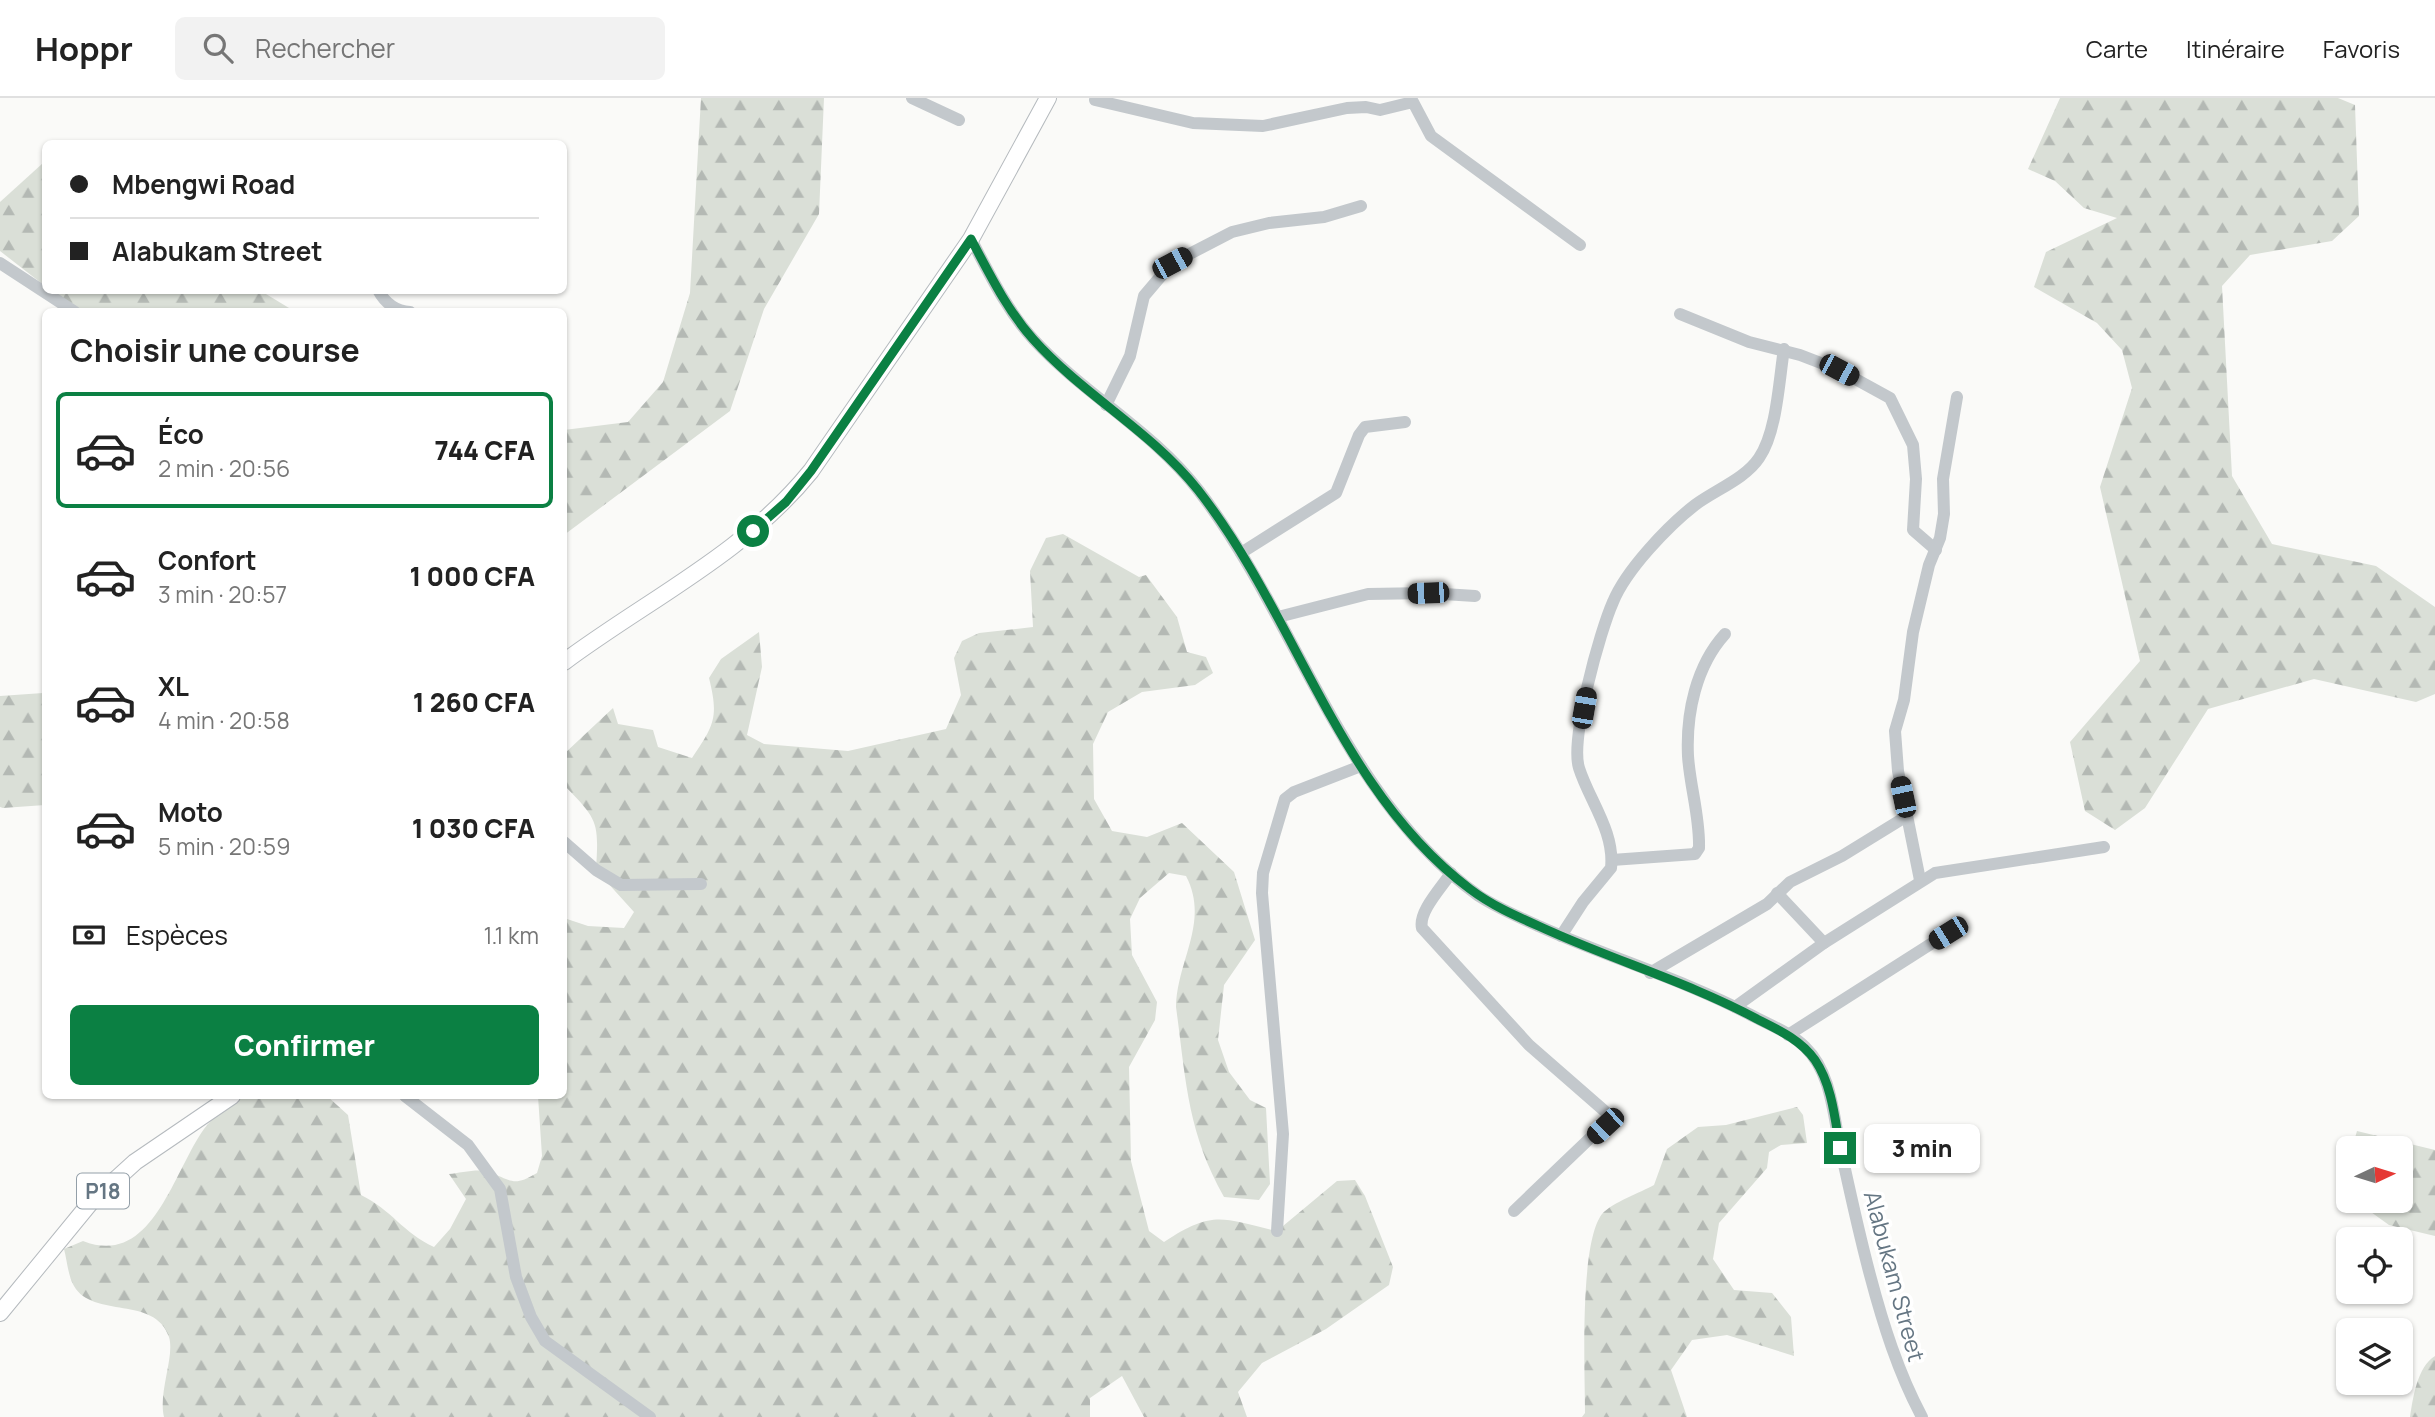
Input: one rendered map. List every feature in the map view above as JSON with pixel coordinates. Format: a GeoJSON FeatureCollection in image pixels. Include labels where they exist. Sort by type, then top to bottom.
{"type":"FeatureCollection","features":[{"type":"Feature","properties":{"kind":"main road"},"geometry":{"type":"LineString","coordinates":[[567,660],[677,587],[786,502],[811,471],[971,239],[1048,98]]}},
{"type":"Feature","properties":{"kind":"main road","name":"P18"},"geometry":{"type":"LineString","coordinates":[[0,1313],[91,1202],[135,1162],[228,1099]]}},
{"type":"Feature","properties":{"kind":"street"},"geometry":{"type":"LineString","coordinates":[[912,98],[959,120]]}},
{"type":"Feature","properties":{"kind":"street"},"geometry":{"type":"LineString","coordinates":[[1094,99],[1192,123],[1263,126],[1294,121],[1347,103],[1380,110],[1413,102],[1431,136],[1440,144],[1580,246]]}},
{"type":"Feature","properties":{"kind":"street"},"geometry":{"type":"LineString","coordinates":[[1106,405],[1130,356],[1144,296],[1172,263],[1232,232],[1276,221],[1311,220],[1361,206]]}},
{"type":"Feature","properties":{"kind":"street","name":"Alabukam Street"},"geometry":{"type":"LineString","coordinates":[[971,239],[998,290],[1033,339],[1106,405],[1139,429],[1199,491],[1241,553],[1361,766],[1394,813],[1451,873],[1500,909],[1735,1007],[1788,1035],[1804,1046],[1818,1063],[1830,1093],[1870,1275],[1901,1375],[1922,1417]]}},
{"type":"Feature","properties":{"kind":"street"},"geometry":{"type":"LineString","coordinates":[[0,263],[42,290]]}},
{"type":"Feature","properties":{"kind":"street"},"geometry":{"type":"LineString","coordinates":[[47,294],[69,308]]}},
{"type":"Feature","properties":{"kind":"street"},"geometry":{"type":"LineString","coordinates":[[380,294],[384,302],[395,308]]}},
{"type":"Feature","properties":{"kind":"street"},"geometry":{"type":"LineString","coordinates":[[1680,314],[1749,342],[1784,349],[1839,370],[1890,398],[1913,445],[1916,479],[1913,530],[1936,550]]}},
{"type":"Feature","properties":{"kind":"street"},"geometry":{"type":"LineString","coordinates":[[1560,936],[1611,868],[1612,860],[1604,827],[1577,757],[1587,689],[1613,600],[1657,539],[1695,505],[1741,475],[1759,458],[1770,432],[1784,349]]}},
{"type":"Feature","properties":{"kind":"street"},"geometry":{"type":"LineString","coordinates":[[1920,880],[1898,771],[1895,731],[1904,701],[1913,632],[1944,514],[1943,479],[1957,397]]}},
{"type":"Feature","properties":{"kind":"street"},"geometry":{"type":"LineString","coordinates":[[1241,553],[1336,493],[1359,435],[1366,427],[1405,422]]}},
{"type":"Feature","properties":{"kind":"street"},"geometry":{"type":"LineString","coordinates":[[1278,617],[1368,594],[1428,593],[1475,596]]}},
{"type":"Feature","properties":{"kind":"street"},"geometry":{"type":"LineString","coordinates":[[1612,860],[1695,854],[1699,848],[1688,755],[1691,713],[1708,652],[1725,634]]}},
{"type":"Feature","properties":{"kind":"street"},"geometry":{"type":"LineString","coordinates":[[1277,1231],[1283,1134],[1266,954],[1263,873],[1285,799],[1294,792],[1361,766]]}},
{"type":"Feature","properties":{"kind":"street"},"geometry":{"type":"LineString","coordinates":[[1650,972],[1767,904],[1790,882],[1834,861],[1906,816]]}},
{"type":"Feature","properties":{"kind":"street"},"geometry":{"type":"LineString","coordinates":[[567,845],[596,870],[621,885],[701,884]]}},
{"type":"Feature","properties":{"kind":"street"},"geometry":{"type":"LineString","coordinates":[[1735,1007],[1824,943],[1920,880],[1955,868],[2104,847]]}},
{"type":"Feature","properties":{"kind":"street"},"geometry":{"type":"LineString","coordinates":[[1451,873],[1426,912],[1421,922],[1422,928],[1529,1045],[1608,1114],[1609,1120],[1514,1211]]}},
{"type":"Feature","properties":{"kind":"street"},"geometry":{"type":"LineString","coordinates":[[1777,893],[1824,943]]}},
{"type":"Feature","properties":{"kind":"street"},"geometry":{"type":"LineString","coordinates":[[1788,1035],[1948,933]]}},
{"type":"Feature","properties":{"kind":"street"},"geometry":{"type":"LineString","coordinates":[[409,1099],[468,1145],[500,1189],[516,1278],[531,1317],[545,1341],[650,1417]]}},
{"type":"Feature","properties":{"kind":"green space"},"geometry":{"type":"Polygon","coordinates":[[[701,98],[824,98],[819,214],[764,309],[730,411],[567,533],[567,430],[628,422],[663,382],[690,293],[701,98]]]}},
{"type":"Feature","properties":{"kind":"green space"},"geometry":{"type":"Polygon","coordinates":[[[2060,98],[2338,98],[2355,105],[2359,216],[2332,241],[2250,255],[2222,286],[2232,476],[2272,544],[2376,566],[2435,607],[2435,694],[2416,702],[2314,679],[2208,709],[2145,808],[2115,830],[2085,811],[2070,742],[2140,661],[2100,487],[2132,388],[2122,350],[2097,323],[2034,287],[2046,252],[2117,218],[2084,208],[2055,181],[2028,169],[2060,98]]]}},
{"type":"Feature","properties":{"kind":"green space"},"geometry":{"type":"Polygon","coordinates":[[[42,164],[42,284],[0,251],[0,202],[42,164]]]}},
{"type":"Feature","properties":{"kind":"green space"},"geometry":{"type":"Polygon","coordinates":[[[55,294],[266,294],[289,308],[75,308],[55,294]]]}},
{"type":"Feature","properties":{"kind":"green space"},"geometry":{"type":"Polygon","coordinates":[[[1063,534],[1139,577],[1146,575],[1177,617],[1187,652],[1206,657],[1213,673],[1195,685],[1142,692],[1108,712],[1093,744],[1094,799],[1112,831],[1147,837],[1182,823],[1234,872],[1255,940],[1224,985],[1218,1040],[1229,1072],[1250,1100],[1266,1108],[1270,1184],[1259,1200],[1224,1197],[1202,1150],[1190,1105],[1176,1007],[1181,973],[1194,925],[1193,893],[1186,876],[1169,873],[1140,898],[1130,919],[1132,955],[1157,1002],[1155,1020],[1129,1067],[1131,1161],[1149,1231],[1164,1242],[1195,1225],[1219,1220],[1277,1231],[1337,1181],[1355,1180],[1365,1196],[1393,1267],[1389,1285],[1326,1329],[1262,1363],[1238,1392],[1247,1417],[1144,1417],[1122,1376],[1090,1398],[1090,1417],[164,1417],[163,1397],[170,1345],[162,1324],[138,1311],[109,1306],[83,1296],[72,1282],[64,1249],[83,1241],[107,1246],[127,1241],[143,1229],[170,1191],[204,1129],[236,1099],[330,1099],[348,1115],[361,1195],[434,1247],[450,1229],[466,1199],[449,1174],[485,1171],[518,1181],[537,1173],[542,1156],[538,1099],[567,1099],[567,919],[588,926],[624,928],[634,912],[596,870],[597,841],[594,822],[584,806],[567,788],[567,751],[613,708],[618,724],[653,730],[658,747],[692,758],[710,729],[714,712],[709,678],[721,659],[759,632],[762,667],[747,735],[764,744],[848,751],[946,729],[961,695],[954,658],[962,641],[979,633],[1033,627],[1030,571],[1046,538],[1063,534]]]}},
{"type":"Feature","properties":{"kind":"green space"},"geometry":{"type":"Polygon","coordinates":[[[42,693],[42,805],[0,807],[0,696],[42,693]]]}},
{"type":"Feature","properties":{"kind":"green space"},"geometry":{"type":"Polygon","coordinates":[[[1797,1107],[1803,1115],[1807,1143],[1781,1145],[1769,1152],[1767,1168],[1719,1223],[1713,1259],[1734,1290],[1772,1293],[1791,1317],[1794,1356],[1727,1335],[1692,1340],[1671,1370],[1687,1417],[1582,1417],[1585,1413],[1587,1279],[1595,1229],[1602,1214],[1654,1185],[1667,1149],[1698,1127],[1726,1125],[1797,1107]]]}},
{"type":"Feature","properties":{"kind":"green space"},"geometry":{"type":"Polygon","coordinates":[[[2357,1131],[2378,1136],[2356,1136],[2357,1131]]]}},
{"type":"Feature","properties":{"kind":"green space"},"geometry":{"type":"Polygon","coordinates":[[[2413,1145],[2435,1150],[2435,1236],[2413,1231],[2413,1227],[2389,1225],[2372,1213],[2413,1213],[2413,1145]]]}},
{"type":"Feature","properties":{"kind":"green space"},"geometry":{"type":"Polygon","coordinates":[[[2435,1356],[2435,1417],[2410,1417],[2420,1375],[2435,1356]]]}},
{"type":"Feature","properties":{"kind":"route"},"geometry":{"type":"LineString","coordinates":[[753,531],[786,502],[811,471],[971,239],[998,290],[1033,339],[1106,405],[1139,429],[1199,491],[1255,576],[1361,766],[1394,813],[1442,866],[1500,909],[1578,944],[1735,1007],[1804,1046],[1818,1063],[1830,1093],[1840,1148]]}}]}
